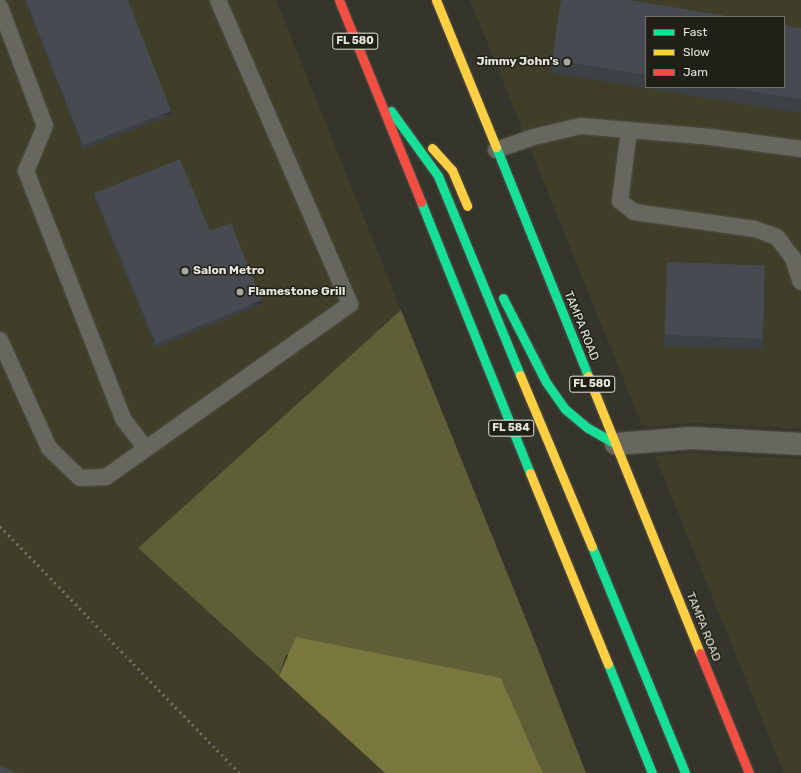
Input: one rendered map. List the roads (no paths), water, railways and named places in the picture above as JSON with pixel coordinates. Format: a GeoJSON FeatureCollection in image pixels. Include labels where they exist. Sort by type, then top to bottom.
{"type":"FeatureCollection","features":[{"type":"Feature","properties":{"kind":"main road","name":"FL 580"},"geometry":{"type":"LineString","coordinates":[[339,0],[371,83],[438,176],[685,773]]}},
{"type":"Feature","properties":{"kind":"main road","name":"TAMPA ROAD"},"geometry":{"type":"LineString","coordinates":[[436,0],[749,771]]}},
{"type":"Feature","properties":{"kind":"main road"},"geometry":{"type":"LineString","coordinates":[[371,83],[452,170],[470,214]]}},
{"type":"Feature","properties":{"kind":"main road","name":"FL 584"},"geometry":{"type":"LineString","coordinates":[[371,83],[652,773]]}},
{"type":"Feature","properties":{"kind":"main road"},"geometry":{"type":"LineString","coordinates":[[499,287],[546,382],[565,409],[588,428],[616,444]]}},
{"type":"Feature","properties":{"kind":"street"},"geometry":{"type":"LineString","coordinates":[[616,444],[692,438],[801,444]]}},
{"type":"Feature","properties":{"kind":"lane"},"geometry":{"type":"LineString","coordinates":[[0,340],[49,448],[80,478],[106,477],[350,304],[218,0]]}},
{"type":"Feature","properties":{"kind":"lane"},"geometry":{"type":"LineString","coordinates":[[0,7],[45,126],[26,172],[123,419],[146,448]]}},
{"type":"Feature","properties":{"kind":"lane"},"geometry":{"type":"LineString","coordinates":[[496,150],[534,137],[581,126],[801,149]]}},
{"type":"Feature","properties":{"kind":"lane"},"geometry":{"type":"LineString","coordinates":[[629,130],[620,201],[634,212],[755,230],[777,237],[793,258],[801,282]]}},
{"type":"Feature","properties":{"kind":"railway"},"geometry":{"type":"LineString","coordinates":[[0,526],[239,773]]}},
{"type":"Feature","properties":{"kind":"place","name":"Jimmy John's"},"geometry":{"type":"Point","coordinates":[567,62]}},
{"type":"Feature","properties":{"kind":"place","name":"Salon Metro"},"geometry":{"type":"Point","coordinates":[185,271]}},
{"type":"Feature","properties":{"kind":"place","name":"Flamestone Grill"},"geometry":{"type":"Point","coordinates":[240,292]}}]}
